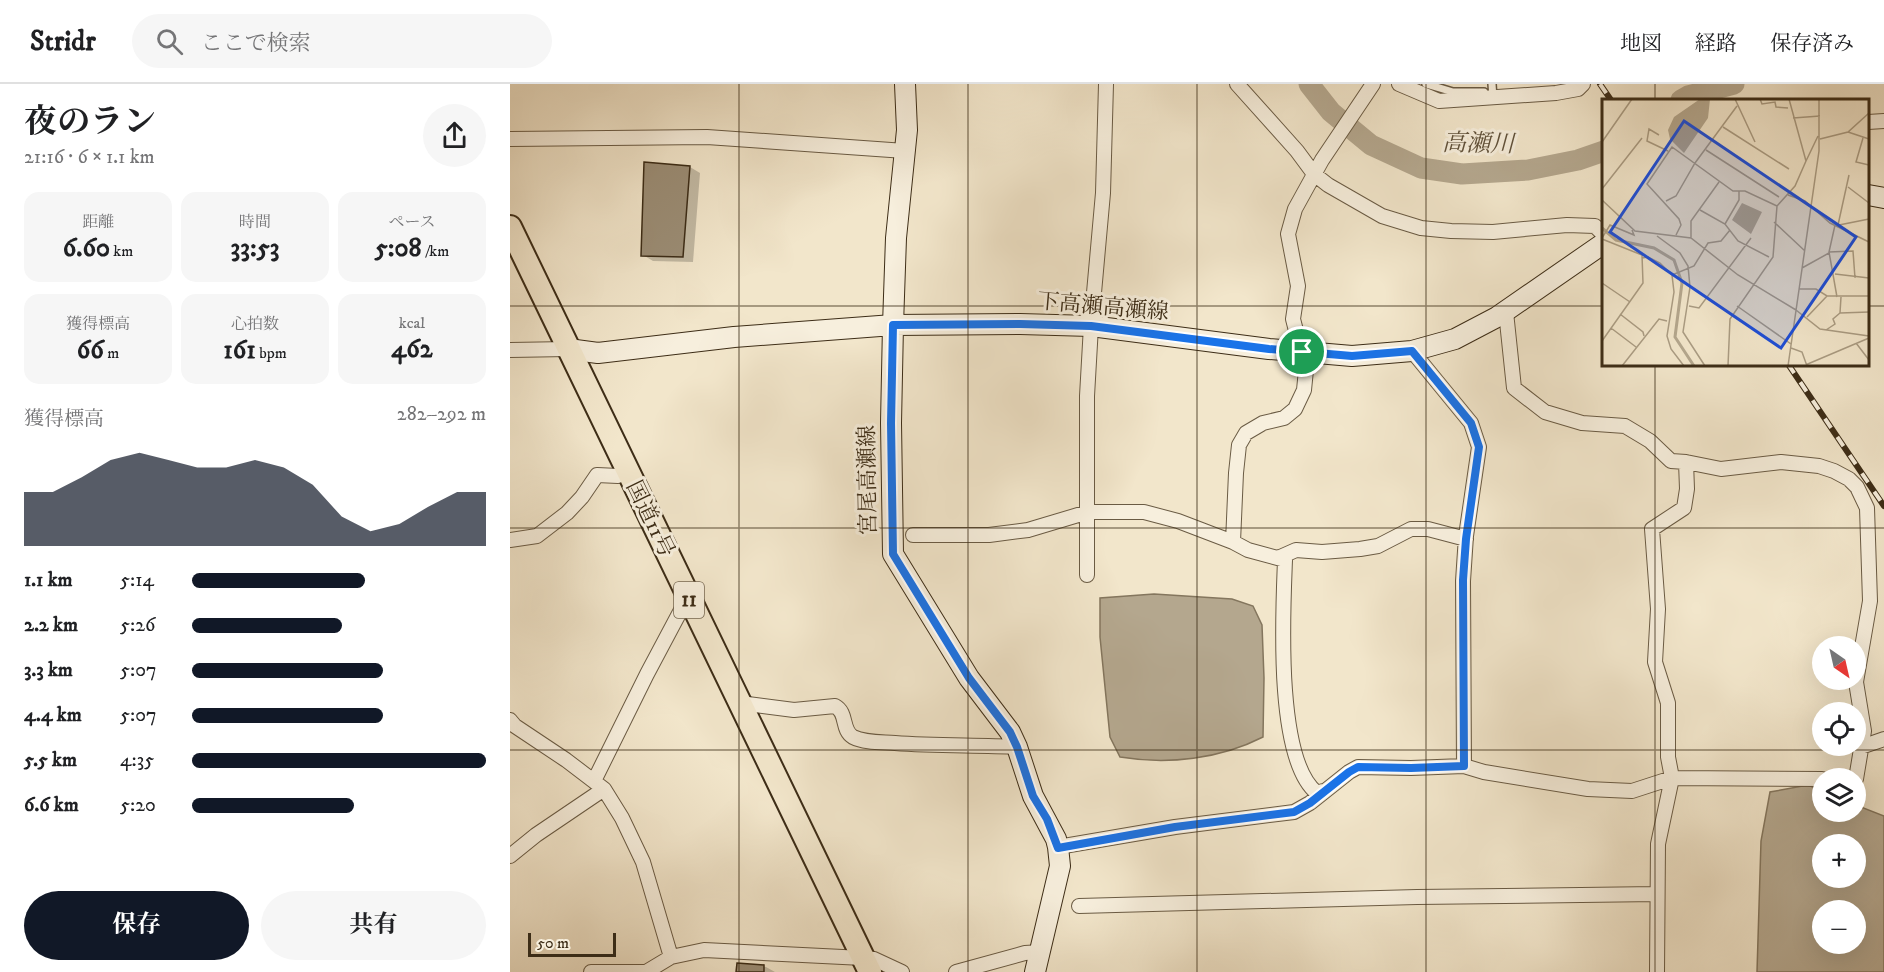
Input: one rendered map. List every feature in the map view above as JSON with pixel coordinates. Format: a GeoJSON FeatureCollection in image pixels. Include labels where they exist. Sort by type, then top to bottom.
{"type":"FeatureCollection","features":[{"type":"Feature","properties":{"kind":"highway","name":"国道11号"},"geometry":{"type":"LineString","coordinates":[[510,227],[866,965]]}},
{"type":"Feature","properties":{"kind":"main road","name":"宮尾高瀬線"},"geometry":{"type":"LineString","coordinates":[[905,84],[907,118],[896,238],[893,325],[891,423],[893,554],[969,678],[1010,732],[1033,796],[1047,819],[1058,848],[1060,866],[1035,972]]}},
{"type":"Feature","properties":{"kind":"main road"},"geometry":{"type":"LineString","coordinates":[[1869,195],[1884,198]]}},
{"type":"Feature","properties":{"kind":"main road","name":"下高瀬高瀬線"},"geometry":{"type":"LineString","coordinates":[[568,349],[598,353],[735,337],[893,325],[1020,324],[1091,326],[1269,349],[1352,356],[1412,351],[1455,339],[1506,312],[1602,244]]}},
{"type":"Feature","properties":{"kind":"street"},"geometry":{"type":"LineString","coordinates":[[1087,575],[1087,396],[1103,193],[1106,84]]}},
{"type":"Feature","properties":{"kind":"street"},"geometry":{"type":"LineString","coordinates":[[1237,84],[1297,151],[1314,174],[1328,185],[1382,216],[1421,228],[1493,232],[1567,225],[1595,226],[1602,233]]}},
{"type":"Feature","properties":{"kind":"street"},"geometry":{"type":"LineString","coordinates":[[1233,542],[1239,445],[1246,433],[1263,423],[1284,418],[1295,409],[1304,390],[1306,369],[1293,319],[1298,286],[1288,234],[1295,208],[1322,160],[1373,84]]}},
{"type":"Feature","properties":{"kind":"street"},"geometry":{"type":"LineString","coordinates":[[1399,84],[1439,101],[1492,91],[1556,93],[1578,89],[1583,84]]}},
{"type":"Feature","properties":{"kind":"street"},"geometry":{"type":"LineString","coordinates":[[1869,122],[1884,121]]}},
{"type":"Feature","properties":{"kind":"street"},"geometry":{"type":"LineString","coordinates":[[510,139],[707,137],[905,151]]}},
{"type":"Feature","properties":{"kind":"street"},"geometry":{"type":"LineString","coordinates":[[1506,312],[1514,388],[1545,411],[1582,423],[1625,426],[1650,441],[1671,461],[1721,469],[1781,462],[1819,466],[1849,479],[1857,487],[1867,508],[1870,601],[1856,682],[1859,702]]}},
{"type":"Feature","properties":{"kind":"street"},"geometry":{"type":"LineString","coordinates":[[510,350],[568,349]]}},
{"type":"Feature","properties":{"kind":"street"},"geometry":{"type":"LineString","coordinates":[[1412,351],[1471,423],[1479,447],[1466,539],[1463,580],[1464,766]]}},
{"type":"Feature","properties":{"kind":"street"},"geometry":{"type":"LineString","coordinates":[[1657,972],[1658,844],[1672,778],[1668,757],[1668,703],[1655,662],[1658,609],[1652,529],[1684,508],[1687,489],[1686,462]]}},
{"type":"Feature","properties":{"kind":"street"},"geometry":{"type":"LineString","coordinates":[[510,540],[537,536],[567,513],[597,475],[618,476],[627,471]]}},
{"type":"Feature","properties":{"kind":"street"},"geometry":{"type":"LineString","coordinates":[[913,536],[989,535],[1028,530],[1088,512],[1144,512],[1178,521],[1248,550],[1285,560],[1282,623],[1287,720],[1291,742],[1302,773],[1310,787],[1317,792],[1323,791]]}},
{"type":"Feature","properties":{"kind":"street"},"geometry":{"type":"LineString","coordinates":[[1278,558],[1296,550],[1322,552],[1378,546],[1411,529],[1428,529],[1466,539]]}},
{"type":"Feature","properties":{"kind":"street"},"geometry":{"type":"LineString","coordinates":[[510,856],[599,785],[647,674],[681,610],[689,600]]}},
{"type":"Feature","properties":{"kind":"street"},"geometry":{"type":"LineString","coordinates":[[740,703],[794,710],[835,706],[843,715],[847,731],[853,737],[868,741],[922,745],[1017,747]]}},
{"type":"Feature","properties":{"kind":"street"},"geometry":{"type":"LineString","coordinates":[[510,720],[515,726],[599,785],[622,818],[643,862],[671,957]]}},
{"type":"Feature","properties":{"kind":"street"},"geometry":{"type":"LineString","coordinates":[[1866,745],[1884,739]]}},
{"type":"Feature","properties":{"kind":"street"},"geometry":{"type":"LineString","coordinates":[[1058,848],[1175,827],[1294,812],[1310,803],[1358,767],[1464,766],[1484,772],[1588,789],[1632,791],[1672,778],[1812,779]]}},
{"type":"Feature","properties":{"kind":"street"},"geometry":{"type":"LineString","coordinates":[[1079,906],[1417,897],[1657,894]]}},
{"type":"Feature","properties":{"kind":"street"},"geometry":{"type":"LineString","coordinates":[[591,972],[650,971],[671,957],[704,950],[866,965],[873,959],[902,972]]}},
{"type":"Feature","properties":{"kind":"street"},"geometry":{"type":"LineString","coordinates":[[956,972],[1025,953],[1041,952]]}},
{"type":"Feature","properties":{"kind":"lane"},"geometry":{"type":"LineString","coordinates":[[1426,84],[1453,92],[1492,91]]}},
{"type":"Feature","properties":{"kind":"shaded area"},"geometry":{"type":"Polygon","coordinates":[[[1154,594],[1232,599],[1253,606],[1262,625],[1263,737],[1229,751],[1193,758],[1157,760],[1120,757],[1110,737],[1100,637],[1100,598],[1154,594]]]}},
{"type":"Feature","properties":{"kind":"shaded area"},"geometry":{"type":"Polygon","coordinates":[[[1808,785],[1812,787],[1812,822],[1866,822],[1866,809],[1884,816],[1884,972],[1757,972],[1761,841],[1770,792],[1808,785]]]}},
{"type":"Feature","properties":{"kind":"building"},"geometry":{"type":"Polygon","coordinates":[[[644,162],[690,166],[683,257],[641,256],[644,162]]]}},
{"type":"Feature","properties":{"kind":"building"},"geometry":{"type":"Polygon","coordinates":[[[737,963],[764,965],[764,972],[736,972],[737,963]]]}},
{"type":"Feature","properties":{"kind":"waterway","name":"高瀬川"},"geometry":{"type":"LineString","coordinates":[[1309,84],[1331,112],[1371,145],[1421,168],[1462,174],[1528,170],[1578,160],[1602,152]]}},
{"type":"Feature","properties":{"kind":"waterway","name":"高瀬川"},"geometry":{"type":"LineString","coordinates":[[1683,99],[1734,84]]}},
{"type":"Feature","properties":{"kind":"railway"},"geometry":{"type":"LineString","coordinates":[[1600,84],[1610,99]]}},
{"type":"Feature","properties":{"kind":"railway"},"geometry":{"type":"LineString","coordinates":[[1789,366],[1884,506]]}},
{"type":"Feature","properties":{"kind":"route"},"geometry":{"type":"LineString","coordinates":[[893,325],[1091,326],[1302,352],[1352,356],[1412,351],[1471,423],[1479,447],[1466,539],[1463,580],[1464,766],[1358,767],[1310,803],[1294,812],[1175,827],[1058,848],[1047,819],[1033,796],[1010,732],[969,678],[893,554],[891,423],[893,325]]}}]}
